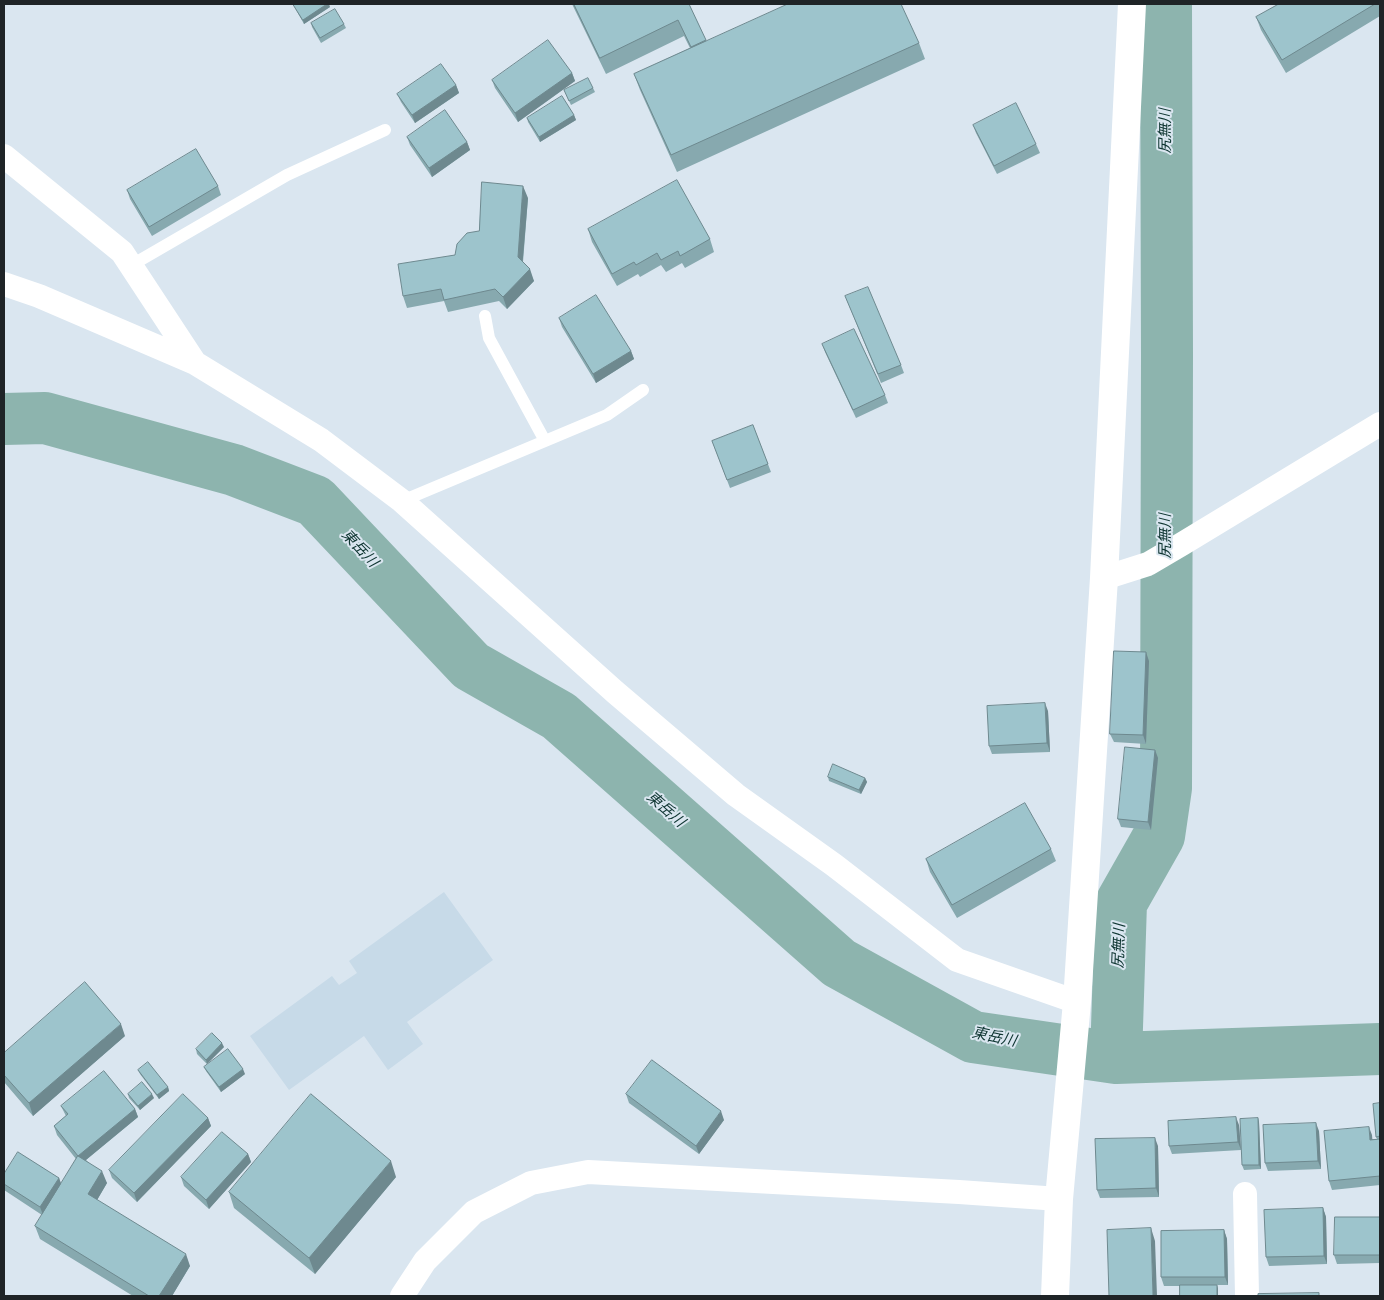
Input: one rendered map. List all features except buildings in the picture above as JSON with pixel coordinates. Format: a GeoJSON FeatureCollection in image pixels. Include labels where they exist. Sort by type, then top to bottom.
{"type":"FeatureCollection","features":[{"type":"Feature","properties":{"kind":"street"},"geometry":{"type":"LineString","coordinates":[[1055,1296],[1059,1199],[1076,1011],[1104,578],[1132,4]]}},
{"type":"Feature","properties":{"kind":"street"},"geometry":{"type":"LineString","coordinates":[[4,156],[122,252],[195,364]]}},
{"type":"Feature","properties":{"kind":"street"},"geometry":{"type":"LineString","coordinates":[[4,284],[39,296],[195,364],[321,440],[402,501],[608,686],[736,796],[834,865],[957,960],[1076,1011]]}},
{"type":"Feature","properties":{"kind":"street"},"geometry":{"type":"LineString","coordinates":[[1104,578],[1148,564],[1380,424]]}},
{"type":"Feature","properties":{"kind":"street"},"geometry":{"type":"LineString","coordinates":[[402,1296],[425,1261],[474,1212],[531,1183],[588,1172],[1059,1199]]}},
{"type":"Feature","properties":{"kind":"street"},"geometry":{"type":"LineString","coordinates":[[1245,1194],[1247,1296]]}},
{"type":"Feature","properties":{"kind":"lane"},"geometry":{"type":"LineString","coordinates":[[130,266],[287,175],[385,130]]}},
{"type":"Feature","properties":{"kind":"lane"},"geometry":{"type":"LineString","coordinates":[[485,316],[489,338],[545,441]]}},
{"type":"Feature","properties":{"kind":"lane"},"geometry":{"type":"LineString","coordinates":[[402,501],[606,416],[643,390]]}},
{"type":"Feature","properties":{"kind":"shaded area"},"geometry":{"type":"Polygon","coordinates":[[[444,892],[493,960],[407,1022],[423,1044],[388,1070],[364,1036],[289,1090],[250,1036],[332,976],[339,985],[357,973],[349,961],[444,892]]]}},
{"type":"Feature","properties":{"kind":"waterway","name":"尻無川"},"geometry":{"type":"LineString","coordinates":[[1116,1058],[1121,903],[1159,836],[1166,788],[1166,4]]}},
{"type":"Feature","properties":{"kind":"waterway","name":"東岳川"},"geometry":{"type":"LineString","coordinates":[[4,419],[45,418],[234,470],[315,501],[471,666],[559,716],[839,963],[973,1037],[1116,1058],[1380,1049]]}}]}
